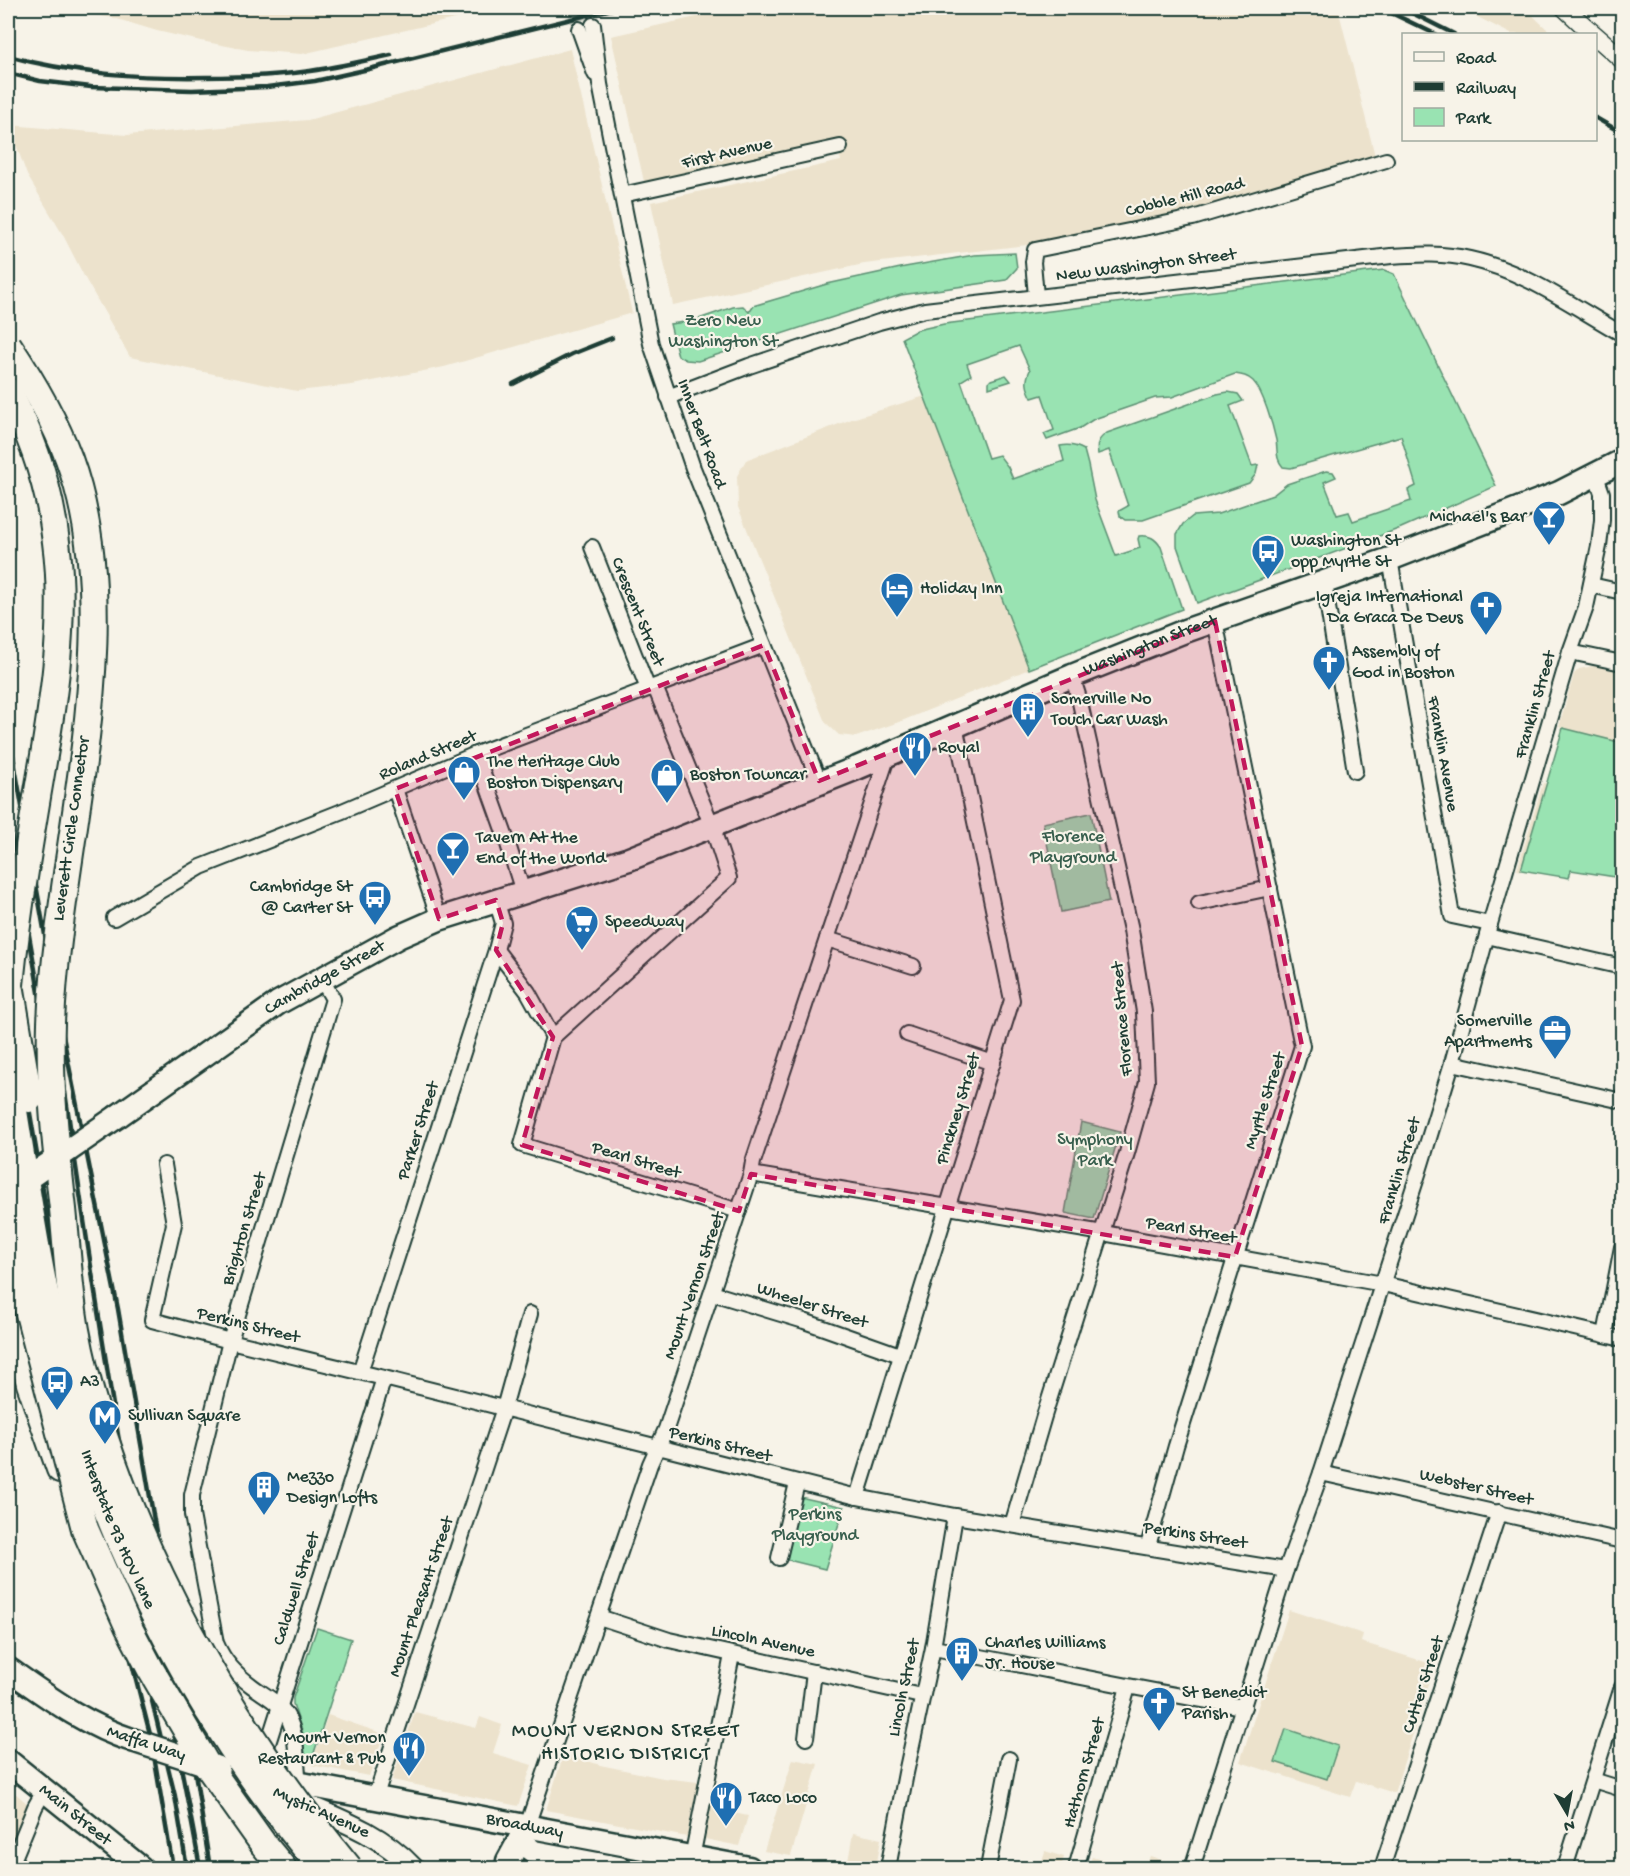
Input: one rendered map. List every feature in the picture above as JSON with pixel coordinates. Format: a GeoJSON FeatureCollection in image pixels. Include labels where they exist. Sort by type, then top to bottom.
{"type":"FeatureCollection","features":[{"type":"Feature","properties":{"kind":"highway","name":"Leverett Circle Connector"},"geometry":{"type":"LineString","coordinates":[[8,345],[48,412],[70,460],[84,512],[91,563],[92,667],[81,771],[53,975],[51,1028],[55,1130],[76,1330]]}},
{"type":"Feature","properties":{"kind":"highway","name":"Leverett Circle Connector"},"geometry":{"type":"LineString","coordinates":[[8,391],[28,433],[46,489],[57,542],[59,594],[51,715],[17,920],[8,1007]]}},
{"type":"Feature","properties":{"kind":"highway"},"geometry":{"type":"LineString","coordinates":[[8,972],[45,1185],[76,1330],[102,1428],[118,1477],[183,1623],[213,1677],[293,1799],[349,1869]]}},
{"type":"Feature","properties":{"kind":"highway","name":"Interstate 93 HOV lane"},"geometry":{"type":"LineString","coordinates":[[8,1074],[53,1334],[98,1487],[140,1584],[189,1676],[244,1765],[322,1869]]}},
{"type":"Feature","properties":{"kind":"highway"},"geometry":{"type":"LineString","coordinates":[[8,1156],[12,1211],[27,1306],[85,1529]]}},
{"type":"Feature","properties":{"kind":"highway"},"geometry":{"type":"LineString","coordinates":[[8,1294],[19,1345],[46,1433],[128,1626],[178,1718],[234,1805],[283,1869]]}},
{"type":"Feature","properties":{"kind":"main road","name":"Washington Street"},"geometry":{"type":"LineString","coordinates":[[679,838],[888,755],[1072,676],[1185,631],[1390,560],[1559,493],[1623,461]]}},
{"type":"Feature","properties":{"kind":"main road","name":"Cambridge Street"},"geometry":{"type":"LineString","coordinates":[[8,1193],[278,1003],[398,936],[439,919],[496,900],[629,859],[679,838]]}},
{"type":"Feature","properties":{"kind":"main road","name":"Maffa Way"},"geometry":{"type":"LineString","coordinates":[[8,1670],[81,1719],[103,1730],[222,1769],[299,1784]]}},
{"type":"Feature","properties":{"kind":"main road","name":"Main Street"},"geometry":{"type":"LineString","coordinates":[[8,1761],[137,1867]]}},
{"type":"Feature","properties":{"kind":"main road","name":"Mystic Avenue"},"geometry":{"type":"LineString","coordinates":[[222,1769],[371,1834],[390,1847],[413,1869]]}},
{"type":"Feature","properties":{"kind":"main road","name":"Broadway"},"geometry":{"type":"LineString","coordinates":[[299,1784],[375,1798],[619,1869]]}},
{"type":"Feature","properties":{"kind":"main road","name":"Broadway"},"geometry":{"type":"LineString","coordinates":[[528,1843],[749,1869]]}},
{"type":"Feature","properties":{"kind":"main road"},"geometry":{"type":"LineString","coordinates":[[507,1869],[508,1861],[528,1843]]}},
{"type":"Feature","properties":{"kind":"street","name":"Inner Belt Road"},"geometry":{"type":"LineString","coordinates":[[593,25],[600,84],[647,327],[668,397],[703,493],[819,781]]}},
{"type":"Feature","properties":{"kind":"street","name":"Inner Belt Road"},"geometry":{"type":"LineString","coordinates":[[579,29],[587,55],[600,84]]}},
{"type":"Feature","properties":{"kind":"street","name":"First Avenue"},"geometry":{"type":"LineString","coordinates":[[622,195],[840,147]]}},
{"type":"Feature","properties":{"kind":"street","name":"Cobble Hill Road"},"geometry":{"type":"LineString","coordinates":[[1036,296],[1033,262],[1035,250],[1193,218],[1386,160]]}},
{"type":"Feature","properties":{"kind":"street","name":"New Washington Street"},"geometry":{"type":"LineString","coordinates":[[668,397],[721,375],[902,315],[925,310],[1391,255],[1431,254],[1469,258],[1533,283],[1623,334]]}},
{"type":"Feature","properties":{"kind":"street","name":"Franklin Street"},"geometry":{"type":"LineString","coordinates":[[1192,1869],[1286,1570],[1321,1473],[1383,1284],[1452,1063],[1488,930],[1591,585],[1599,546],[1603,506],[1601,487],[1596,476]]}},
{"type":"Feature","properties":{"kind":"street","name":"Crescent Street"},"geometry":{"type":"LineString","coordinates":[[553,1037],[729,878],[712,826],[592,547]]}},
{"type":"Feature","properties":{"kind":"street","name":"Franklin Avenue"},"geometry":{"type":"LineString","coordinates":[[1390,560],[1452,916],[1488,930]]}},
{"type":"Feature","properties":{"kind":"street"},"geometry":{"type":"LineString","coordinates":[[1324,584],[1355,771]]}},
{"type":"Feature","properties":{"kind":"street"},"geometry":{"type":"LineString","coordinates":[[1591,585],[1623,592]]}},
{"type":"Feature","properties":{"kind":"street","name":"Myrtle Street"},"geometry":{"type":"LineString","coordinates":[[1148,1546],[1176,1446],[1302,1046],[1215,621]]}},
{"type":"Feature","properties":{"kind":"street","name":"Roland Street"},"geometry":{"type":"LineString","coordinates":[[114,918],[189,872],[476,754],[764,645]]}},
{"type":"Feature","properties":{"kind":"street"},"geometry":{"type":"LineString","coordinates":[[1570,652],[1623,663]]}},
{"type":"Feature","properties":{"kind":"street","name":"Florence Street"},"geometry":{"type":"LineString","coordinates":[[1012,1525],[1148,1082],[1144,1012],[1129,920],[1082,709],[1072,676]]}},
{"type":"Feature","properties":{"kind":"street","name":"Pinckney Street"},"geometry":{"type":"LineString","coordinates":[[857,1497],[1012,1000],[955,725]]}},
{"type":"Feature","properties":{"kind":"street"},"geometry":{"type":"LineString","coordinates":[[476,754],[523,892]]}},
{"type":"Feature","properties":{"kind":"street","name":"Mount Vernon Street"},"geometry":{"type":"LineString","coordinates":[[528,1843],[599,1617],[712,1293],[888,755]]}},
{"type":"Feature","properties":{"kind":"street"},"geometry":{"type":"LineString","coordinates":[[395,789],[439,919]]}},
{"type":"Feature","properties":{"kind":"street"},"geometry":{"type":"LineString","coordinates":[[1199,903],[1270,888]]}},
{"type":"Feature","properties":{"kind":"street","name":"Parker Street"},"geometry":{"type":"LineString","coordinates":[[360,1372],[496,950],[502,923],[496,900]]}},
{"type":"Feature","properties":{"kind":"street"},"geometry":{"type":"LineString","coordinates":[[1488,930],[1623,967]]}},
{"type":"Feature","properties":{"kind":"street"},"geometry":{"type":"LineString","coordinates":[[827,939],[913,966]]}},
{"type":"Feature","properties":{"kind":"street"},"geometry":{"type":"LineString","coordinates":[[496,950],[528,992],[553,1037]]}},
{"type":"Feature","properties":{"kind":"street","name":"Brighton Street"},"geometry":{"type":"LineString","coordinates":[[299,1784],[293,1732],[288,1717],[279,1705],[230,1667],[216,1643],[192,1515],[192,1495],[230,1341],[333,999],[321,978]]}},
{"type":"Feature","properties":{"kind":"street"},"geometry":{"type":"LineString","coordinates":[[907,1034],[993,1063]]}},
{"type":"Feature","properties":{"kind":"street","name":"Pearl Street"},"geometry":{"type":"LineString","coordinates":[[553,1037],[522,1145],[739,1211]]}},
{"type":"Feature","properties":{"kind":"street"},"geometry":{"type":"LineString","coordinates":[[1452,1063],[1623,1101]]}},
{"type":"Feature","properties":{"kind":"street","name":"Perkins Street"},"geometry":{"type":"LineString","coordinates":[[164,1165],[174,1224],[152,1320],[857,1497],[955,1516],[1286,1570]]}},
{"type":"Feature","properties":{"kind":"street","name":"Pearl Street"},"geometry":{"type":"LineString","coordinates":[[751,1174],[1103,1233],[1383,1284],[1623,1339]]}},
{"type":"Feature","properties":{"kind":"street"},"geometry":{"type":"LineString","coordinates":[[1605,1335],[1623,1246]]}},
{"type":"Feature","properties":{"kind":"street","name":"Wheeler Street"},"geometry":{"type":"LineString","coordinates":[[712,1293],[900,1354]]}},
{"type":"Feature","properties":{"kind":"street","name":"Mount Pleasant Street"},"geometry":{"type":"LineString","coordinates":[[375,1798],[504,1408],[530,1314]]}},
{"type":"Feature","properties":{"kind":"street","name":"Caldwell Street"},"geometry":{"type":"LineString","coordinates":[[253,1775],[262,1763],[384,1378]]}},
{"type":"Feature","properties":{"kind":"street","name":"Webster Street"},"geometry":{"type":"LineString","coordinates":[[1321,1473],[1623,1541]]}},
{"type":"Feature","properties":{"kind":"street"},"geometry":{"type":"LineString","coordinates":[[779,1558],[797,1483]]}},
{"type":"Feature","properties":{"kind":"street","name":"Cutter Street"},"geometry":{"type":"LineString","coordinates":[[1382,1869],[1499,1512]]}},
{"type":"Feature","properties":{"kind":"street","name":"Lincoln Street"},"geometry":{"type":"LineString","coordinates":[[888,1869],[921,1696],[933,1648],[955,1516]]}},
{"type":"Feature","properties":{"kind":"street","name":"Lincoln Avenue"},"geometry":{"type":"LineString","coordinates":[[599,1617],[669,1640],[921,1696]]}},
{"type":"Feature","properties":{"kind":"street"},"geometry":{"type":"LineString","coordinates":[[933,1648],[1128,1687],[1244,1707]]}},
{"type":"Feature","properties":{"kind":"street"},"geometry":{"type":"LineString","coordinates":[[692,1863],[732,1655]]}},
{"type":"Feature","properties":{"kind":"street"},"geometry":{"type":"LineString","coordinates":[[806,1738],[814,1672]]}},
{"type":"Feature","properties":{"kind":"street"},"geometry":{"type":"LineString","coordinates":[[1565,1869],[1623,1686]]}},
{"type":"Feature","properties":{"kind":"street","name":"Hathorn Street"},"geometry":{"type":"LineString","coordinates":[[1076,1869],[1128,1687]]}},
{"type":"Feature","properties":{"kind":"street"},"geometry":{"type":"LineString","coordinates":[[988,1869],[1009,1759]]}},
{"type":"Feature","properties":{"kind":"street"},"geometry":{"type":"LineString","coordinates":[[1593,1780],[1623,1789]]}},
{"type":"Feature","properties":{"kind":"street"},"geometry":{"type":"LineString","coordinates":[[10,1869],[35,1807],[44,1791]]}},
{"type":"Feature","properties":{"kind":"highlighted area"},"geometry":{"type":"Polygon","coordinates":[[[1215,621],[1302,1046],[1235,1257],[751,1174],[739,1211],[522,1145],[553,1037],[496,950],[503,923],[496,900],[439,919],[395,789],[764,645],[819,781],[1215,621]]]}},
{"type":"Feature","properties":{"kind":"shaded area"},"geometry":{"type":"Polygon","coordinates":[[[53,8],[502,8],[302,54],[248,50],[157,31],[114,18],[53,8]]]}},
{"type":"Feature","properties":{"kind":"shaded area"},"geometry":{"type":"Polygon","coordinates":[[[737,8],[1338,8],[1375,156],[1220,206],[1027,245],[864,264],[673,305],[651,202],[841,161],[837,142],[645,186],[611,36],[737,8]]]}},
{"type":"Feature","properties":{"kind":"shaded area"},"geometry":{"type":"Polygon","coordinates":[[[1460,8],[1525,8],[1551,33],[1509,33],[1460,8]]]}},
{"type":"Feature","properties":{"kind":"shaded area"},"geometry":{"type":"Polygon","coordinates":[[[570,49],[632,313],[444,367],[352,385],[297,391],[130,357],[27,175],[9,125],[127,135],[308,120],[570,49]]]}},
{"type":"Feature","properties":{"kind":"shaded area"},"geometry":{"type":"Polygon","coordinates":[[[925,396],[1029,669],[856,737],[839,735],[825,722],[738,507],[737,476],[746,460],[852,419],[925,396]]]}},
{"type":"Feature","properties":{"kind":"shaded area"},"geometry":{"type":"Polygon","coordinates":[[[1593,666],[1622,672],[1622,878],[1571,870],[1569,878],[1517,870],[1543,783],[1604,795],[1619,742],[1559,727],[1574,674],[1579,669],[1593,666]]]}},
{"type":"Feature","properties":{"kind":"shaded area"},"geometry":{"type":"Polygon","coordinates":[[[1289,1610],[1363,1634],[1361,1642],[1435,1665],[1394,1793],[1356,1781],[1350,1797],[1240,1762],[1289,1610]]]}},
{"type":"Feature","properties":{"kind":"shaded area"},"geometry":{"type":"Polygon","coordinates":[[[415,1712],[476,1728],[480,1717],[502,1725],[493,1753],[532,1765],[518,1806],[392,1780],[415,1712]]]}},
{"type":"Feature","properties":{"kind":"shaded area"},"geometry":{"type":"Polygon","coordinates":[[[328,1715],[384,1734],[369,1776],[311,1765],[328,1715]]]}},
{"type":"Feature","properties":{"kind":"shaded area"},"geometry":{"type":"Polygon","coordinates":[[[564,1753],[600,1765],[663,1778],[698,1782],[687,1837],[546,1810],[564,1753]]]}},
{"type":"Feature","properties":{"kind":"shaded area"},"geometry":{"type":"Polygon","coordinates":[[[793,1759],[818,1764],[791,1856],[764,1851],[793,1759]]]}},
{"type":"Feature","properties":{"kind":"shaded area"},"geometry":{"type":"Polygon","coordinates":[[[8,1787],[29,1805],[8,1858],[8,1787]]]}},
{"type":"Feature","properties":{"kind":"shaded area"},"geometry":{"type":"Polygon","coordinates":[[[712,1804],[724,1807],[724,1811],[748,1816],[739,1846],[705,1839],[712,1804]]]}},
{"type":"Feature","properties":{"kind":"shaded area"},"geometry":{"type":"Polygon","coordinates":[[[853,1833],[881,1839],[876,1868],[847,1867],[853,1833]]]}},
{"type":"Feature","properties":{"kind":"shaded area"},"geometry":{"type":"Polygon","coordinates":[[[1045,1851],[1064,1857],[1061,1868],[1040,1868],[1045,1851]]]}},
{"type":"Feature","properties":{"kind":"shaded area"},"geometry":{"type":"Polygon","coordinates":[[[1150,1856],[1180,1866],[1179,1868],[1146,1868],[1150,1856]]]}},
{"type":"Feature","properties":{"kind":"shaded area"},"geometry":{"type":"Polygon","coordinates":[[[1092,1857],[1118,1865],[1129,1868],[1088,1868],[1092,1857]]]}},
{"type":"Feature","properties":{"kind":"green space","name":"Zero New Washington St"},"geometry":{"type":"Polygon","coordinates":[[[1015,253],[1017,268],[1006,280],[901,295],[698,361],[686,360],[678,356],[670,324],[693,321],[733,307],[743,306],[749,312],[753,306],[827,284],[905,267],[974,255],[1015,253]]]}},
{"type":"Feature","properties":{"kind":"green space"},"geometry":{"type":"Polygon","coordinates":[[[1384,270],[1394,274],[1496,486],[1401,528],[1197,603],[1177,546],[1177,534],[1183,524],[1193,516],[1218,514],[1273,495],[1287,484],[1326,471],[1333,472],[1336,477],[1324,482],[1337,515],[1349,512],[1353,521],[1411,501],[1408,490],[1416,486],[1401,436],[1291,468],[1283,467],[1278,457],[1273,426],[1257,386],[1251,379],[1235,374],[1172,397],[1155,398],[1094,419],[1080,428],[1047,440],[1044,434],[1054,430],[1042,395],[1032,398],[1028,391],[1027,381],[1030,370],[1019,346],[967,364],[971,375],[961,381],[988,458],[999,455],[1013,479],[1064,461],[1060,446],[1072,445],[1084,450],[1095,500],[1116,556],[1140,548],[1139,536],[1154,539],[1161,547],[1182,609],[1029,669],[902,338],[917,330],[944,324],[1384,270]]]}},
{"type":"Feature","properties":{"kind":"green space"},"geometry":{"type":"Polygon","coordinates":[[[1006,375],[1011,381],[989,388],[991,380],[1006,375]]]}},
{"type":"Feature","properties":{"kind":"green space"},"geometry":{"type":"Polygon","coordinates":[[[1228,392],[1238,394],[1243,401],[1230,406],[1252,466],[1258,465],[1256,474],[1249,483],[1143,520],[1125,520],[1120,516],[1119,511],[1128,506],[1109,450],[1098,454],[1098,442],[1102,437],[1107,433],[1228,392]]]}},
{"type":"Feature","properties":{"kind":"green space"},"geometry":{"type":"Polygon","coordinates":[[[1563,728],[1619,742],[1622,729],[1622,878],[1571,870],[1569,878],[1521,870],[1563,728]]]}},
{"type":"Feature","properties":{"kind":"green space","name":"Florence Playground"},"geometry":{"type":"Polygon","coordinates":[[[1091,813],[1109,902],[1061,912],[1043,823],[1091,813]]]}},
{"type":"Feature","properties":{"kind":"green space","name":"Symphony Park"},"geometry":{"type":"Polygon","coordinates":[[[1081,1122],[1120,1132],[1094,1219],[1065,1213],[1081,1122]]]}},
{"type":"Feature","properties":{"kind":"green space","name":"Perkins Playground"},"geometry":{"type":"Polygon","coordinates":[[[800,1497],[844,1507],[825,1569],[784,1559],[800,1497]]]}},
{"type":"Feature","properties":{"kind":"green space"},"geometry":{"type":"Polygon","coordinates":[[[317,1628],[351,1639],[312,1759],[305,1757],[303,1734],[293,1698],[317,1628]]]}},
{"type":"Feature","properties":{"kind":"green space"},"geometry":{"type":"Polygon","coordinates":[[[1286,1729],[1338,1746],[1327,1779],[1275,1762],[1286,1729]]]}},
{"type":"Feature","properties":{"kind":"tunnel"},"geometry":{"type":"LineString","coordinates":[[574,8],[579,29]]}},
{"type":"Feature","properties":{"kind":"tunnel"},"geometry":{"type":"LineString","coordinates":[[589,8],[593,25]]}},
{"type":"Feature","properties":{"kind":"tram line"},"geometry":{"type":"LineString","coordinates":[[1551,8],[1578,33]]}},
{"type":"Feature","properties":{"kind":"tram line"},"geometry":{"type":"LineString","coordinates":[[1578,8],[1622,46]]}},
{"type":"Feature","properties":{"kind":"tram line"},"geometry":{"type":"LineString","coordinates":[[1597,50],[1622,72]]}},
{"type":"Feature","properties":{"kind":"railway"},"geometry":{"type":"LineString","coordinates":[[8,73],[40,81],[91,87],[192,90],[267,87],[315,81],[369,69],[616,8]]}},
{"type":"Feature","properties":{"kind":"railway"},"geometry":{"type":"LineString","coordinates":[[1381,8],[1433,33]]}},
{"type":"Feature","properties":{"kind":"railway"},"geometry":{"type":"LineString","coordinates":[[1402,8],[1452,33]]}},
{"type":"Feature","properties":{"kind":"railway"},"geometry":{"type":"LineString","coordinates":[[8,56],[81,71],[131,76],[181,77],[297,73],[391,55]]}},
{"type":"Feature","properties":{"kind":"railway"},"geometry":{"type":"LineString","coordinates":[[1597,119],[1622,133]]}},
{"type":"Feature","properties":{"kind":"railway"},"geometry":{"type":"LineString","coordinates":[[513,384],[572,354],[612,338]]}},
{"type":"Feature","properties":{"kind":"railway"},"geometry":{"type":"LineString","coordinates":[[8,728],[64,1041],[118,1309],[210,1868]]}},
{"type":"Feature","properties":{"kind":"railway"},"geometry":{"type":"LineString","coordinates":[[8,815],[48,1044],[59,1121],[77,1316],[122,1577],[175,1796],[187,1868]]}},
{"type":"Feature","properties":{"kind":"railway"},"geometry":{"type":"LineString","coordinates":[[8,984],[107,1566],[151,1738],[173,1868]]}},
{"type":"Feature","properties":{"kind":"railway"},"geometry":{"type":"LineString","coordinates":[[62,1071],[120,1446],[200,1868]]}},
{"type":"Feature","properties":{"kind":"place","name":"Michael's Bar"},"geometry":{"type":"Point","coordinates":[1549,546]}},
{"type":"Feature","properties":{"kind":"place","name":"Washington St opp Myrtle St"},"geometry":{"type":"Point","coordinates":[1268,580]}},
{"type":"Feature","properties":{"kind":"place","name":"Holiday Inn"},"geometry":{"type":"Point","coordinates":[897,618]}},
{"type":"Feature","properties":{"kind":"place","name":"Igreja International Da Graca De Deus"},"geometry":{"type":"Point","coordinates":[1486,636]}},
{"type":"Feature","properties":{"kind":"place","name":"Assembly of God in Boston"},"geometry":{"type":"Point","coordinates":[1329,691]}},
{"type":"Feature","properties":{"kind":"place","name":"Somerville No Touch Car Wash"},"geometry":{"type":"Point","coordinates":[1028,738]}},
{"type":"Feature","properties":{"kind":"place","name":"Royal"},"geometry":{"type":"Point","coordinates":[915,777]}},
{"type":"Feature","properties":{"kind":"place","name":"The Heritage Club Boston Dispensary"},"geometry":{"type":"Point","coordinates":[464,801]}},
{"type":"Feature","properties":{"kind":"place","name":"Boston Towncar"},"geometry":{"type":"Point","coordinates":[667,804]}},
{"type":"Feature","properties":{"kind":"place","name":"Tavern At the End of the World"},"geometry":{"type":"Point","coordinates":[453,877]}},
{"type":"Feature","properties":{"kind":"place","name":"Cambridge St @ Carter St"},"geometry":{"type":"Point","coordinates":[375,926]}},
{"type":"Feature","properties":{"kind":"place","name":"Speedway"},"geometry":{"type":"Point","coordinates":[582,951]}},
{"type":"Feature","properties":{"kind":"place","name":"Somerville Apartments"},"geometry":{"type":"Point","coordinates":[1555,1060]}},
{"type":"Feature","properties":{"kind":"place","name":"A3"},"geometry":{"type":"Point","coordinates":[57,1411]}},
{"type":"Feature","properties":{"kind":"place","name":"Sullivan Square"},"geometry":{"type":"Point","coordinates":[105,1445]}},
{"type":"Feature","properties":{"kind":"place","name":"Mezzo Design Lofts"},"geometry":{"type":"Point","coordinates":[264,1516]}},
{"type":"Feature","properties":{"kind":"place","name":"Charles Williams Jr. House"},"geometry":{"type":"Point","coordinates":[962,1682]}},
{"type":"Feature","properties":{"kind":"place","name":"St Benedict Parish"},"geometry":{"type":"Point","coordinates":[1159,1732]}},
{"type":"Feature","properties":{"kind":"place","name":"Mount Vernon Restaurant & Pub"},"geometry":{"type":"Point","coordinates":[409,1777]}},
{"type":"Feature","properties":{"kind":"place","name":"Taco Loco"},"geometry":{"type":"Point","coordinates":[726,1827]}},
{"type":"Feature","properties":{"kind":"district","name":"MOUNT VERNON STREET HISTORIC DISTRICT"},"geometry":{"type":"Point","coordinates":[626,1744]}}]}
